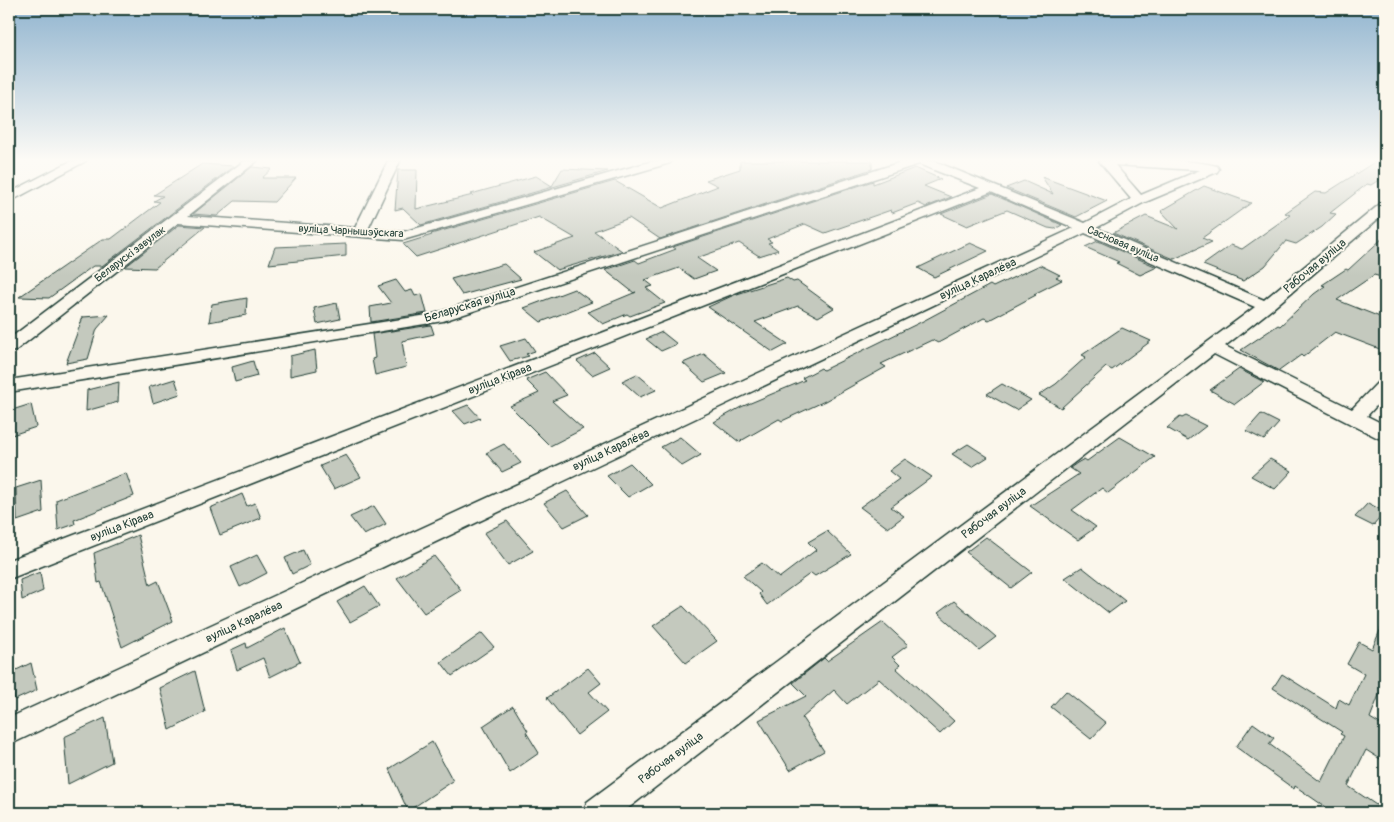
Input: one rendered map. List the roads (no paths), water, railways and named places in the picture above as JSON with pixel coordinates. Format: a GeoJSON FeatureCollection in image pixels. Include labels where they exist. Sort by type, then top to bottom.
{"type":"FeatureCollection","features":[{"type":"Feature","properties":{"kind":"street","name":"Беларускі завулак"},"geometry":{"type":"LineString","coordinates":[[9,347],[201,199]]}},
{"type":"Feature","properties":{"kind":"street"},"geometry":{"type":"LineString","coordinates":[[359,234],[376,199]]}},
{"type":"Feature","properties":{"kind":"street","name":"вуліца Чарнышэўскага"},"geometry":{"type":"LineString","coordinates":[[175,219],[403,236],[531,199]]}},
{"type":"Feature","properties":{"kind":"street","name":"Беларуская вуліца"},"geometry":{"type":"LineString","coordinates":[[9,386],[437,318],[799,199]]}},
{"type":"Feature","properties":{"kind":"street","name":"вуліца Кірава"},"geometry":{"type":"LineString","coordinates":[[9,570],[962,199]]}},
{"type":"Feature","properties":{"kind":"street","name":"Сасновая вуліца"},"geometry":{"type":"LineString","coordinates":[[1018,199],[1266,306]]}},
{"type":"Feature","properties":{"kind":"street","name":"вуліца Каралёва"},"geometry":{"type":"LineString","coordinates":[[9,732],[1086,228],[1140,200]]}},
{"type":"Feature","properties":{"kind":"street","name":"Рабочая вуліца"},"geometry":{"type":"LineString","coordinates":[[598,813],[1213,347],[1385,208]]}},
{"type":"Feature","properties":{"kind":"street"},"geometry":{"type":"LineString","coordinates":[[1213,347],[1385,433]]}},
{"type":"Feature","properties":{"kind":"street"},"geometry":{"type":"LineString","coordinates":[[1355,417],[1385,385]]}}]}
